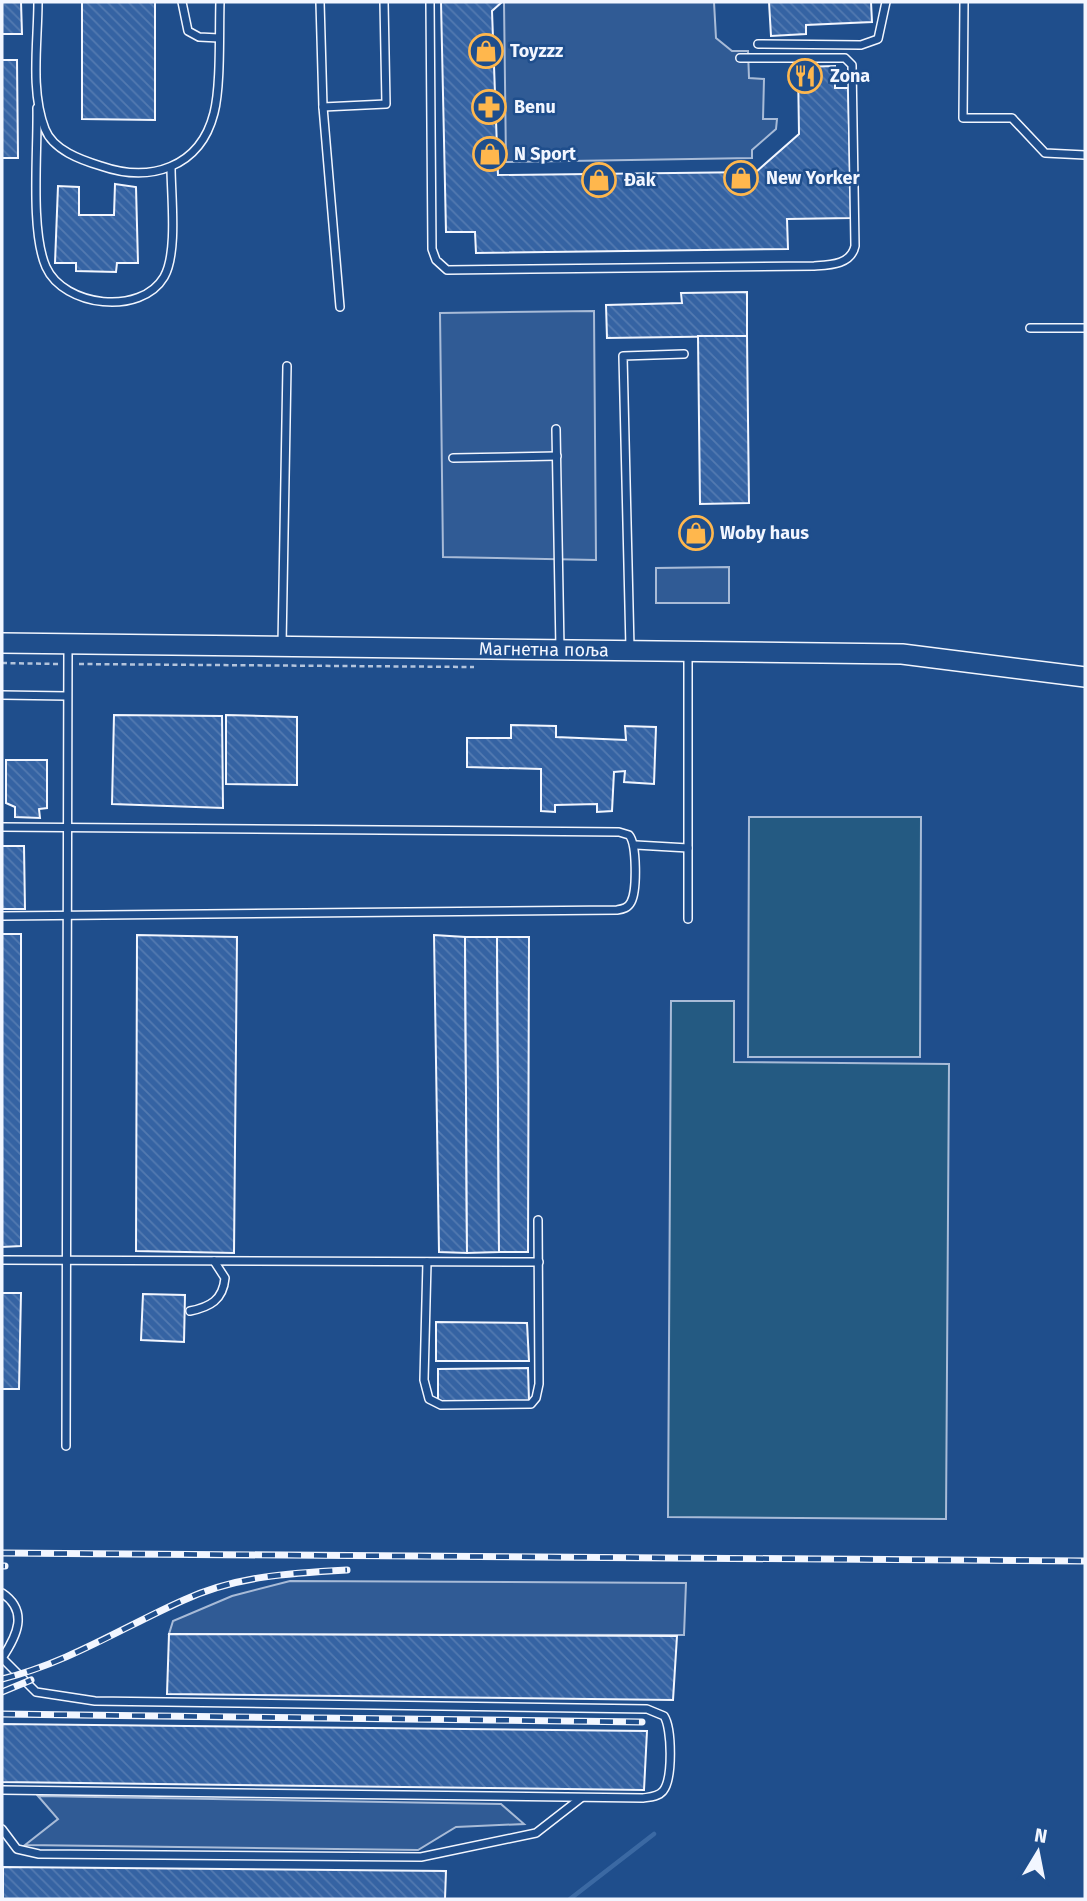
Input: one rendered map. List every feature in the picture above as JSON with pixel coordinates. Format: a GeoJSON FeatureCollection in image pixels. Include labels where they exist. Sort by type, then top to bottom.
{"type":"FeatureCollection","features":[{"type":"Feature","properties":{"kind":"street","name":"Магнетна поља"},"geometry":{"type":"LineString","coordinates":[[2,643],[902,654],[1085,677]]}},
{"type":"Feature","properties":{"kind":"lane"},"geometry":{"type":"LineString","coordinates":[[38,2],[39,236],[46,268],[54,280],[65,289],[96,300],[111,301],[144,296],[157,287],[170,260],[171,167]]}},
{"type":"Feature","properties":{"kind":"lane"},"geometry":{"type":"LineString","coordinates":[[182,2],[188,31],[199,37],[219,38]]}},
{"type":"Feature","properties":{"kind":"lane"},"geometry":{"type":"LineString","coordinates":[[37,93],[46,131],[61,148],[80,159],[118,172],[146,175],[171,167],[186,159],[201,143],[214,113],[220,2]]}},
{"type":"Feature","properties":{"kind":"lane"},"geometry":{"type":"LineString","coordinates":[[320,2],[323,107],[340,307]]}},
{"type":"Feature","properties":{"kind":"lane"},"geometry":{"type":"LineString","coordinates":[[323,107],[386,104],[384,2]]}},
{"type":"Feature","properties":{"kind":"lane"},"geometry":{"type":"LineString","coordinates":[[430,2],[432,249],[436,260],[447,270],[814,266],[833,265],[849,257],[855,246],[852,65],[845,58],[740,58]]}},
{"type":"Feature","properties":{"kind":"lane"},"geometry":{"type":"LineString","coordinates":[[758,44],[861,45],[877,39],[886,2]]}},
{"type":"Feature","properties":{"kind":"lane"},"geometry":{"type":"LineString","coordinates":[[964,2],[963,118],[1012,118],[1045,153],[1085,155]]}},
{"type":"Feature","properties":{"kind":"lane"},"geometry":{"type":"LineString","coordinates":[[1030,328],[1085,328]]}},
{"type":"Feature","properties":{"kind":"lane"},"geometry":{"type":"LineString","coordinates":[[630,650],[623,356],[684,354]]}},
{"type":"Feature","properties":{"kind":"lane"},"geometry":{"type":"LineString","coordinates":[[282,645],[287,366]]}},
{"type":"Feature","properties":{"kind":"lane"},"geometry":{"type":"LineString","coordinates":[[556,429],[560,649]]}},
{"type":"Feature","properties":{"kind":"lane"},"geometry":{"type":"LineString","coordinates":[[453,458],[557,456]]}},
{"type":"Feature","properties":{"kind":"lane"},"geometry":{"type":"LineString","coordinates":[[66,1446],[68,643]]}},
{"type":"Feature","properties":{"kind":"lane"},"geometry":{"type":"LineString","coordinates":[[688,651],[688,919]]}},
{"type":"Feature","properties":{"kind":"lane"},"geometry":{"type":"LineString","coordinates":[[2,695],[67,696]]}},
{"type":"Feature","properties":{"kind":"lane"},"geometry":{"type":"LineString","coordinates":[[2,827],[619,832],[629,835],[636,845],[633,899],[627,907],[617,911],[2,916]]}},
{"type":"Feature","properties":{"kind":"lane"},"geometry":{"type":"LineString","coordinates":[[636,845],[688,848]]}},
{"type":"Feature","properties":{"kind":"lane"},"geometry":{"type":"LineString","coordinates":[[427,1262],[424,1380],[429,1399],[441,1405],[534,1402],[540,1384],[538,1220]]}},
{"type":"Feature","properties":{"kind":"lane"},"geometry":{"type":"LineString","coordinates":[[2,1260],[539,1262]]}},
{"type":"Feature","properties":{"kind":"lane"},"geometry":{"type":"LineString","coordinates":[[190,1311],[207,1307],[223,1291],[225,1278],[214,1261]]}},
{"type":"Feature","properties":{"kind":"lane"},"geometry":{"type":"LineString","coordinates":[[2,1593],[15,1605],[19,1622],[15,1639],[2,1658],[36,1692],[95,1701],[647,1709],[664,1716],[671,1730],[667,1783],[663,1791],[655,1797],[2,1790]]}},
{"type":"Feature","properties":{"kind":"lane"},"geometry":{"type":"LineString","coordinates":[[2,1685],[22,1678]]}},
{"type":"Feature","properties":{"kind":"lane"},"geometry":{"type":"LineString","coordinates":[[4,1833],[17,1849],[39,1854],[421,1857],[536,1833],[582,1798]]}},
{"type":"Feature","properties":{"kind":"lane"},"geometry":{"type":"LineString","coordinates":[[2,1845],[4,1833]]}},
{"type":"Feature","properties":{"kind":"path"},"geometry":{"type":"LineString","coordinates":[[2,663],[475,667]]}},
{"type":"Feature","properties":{"kind":"shaded area"},"geometry":{"type":"Polygon","coordinates":[[[504,2],[714,2],[716,38],[732,51],[748,51],[749,78],[764,79],[763,119],[777,119],[776,129],[752,150],[752,158],[506,162],[504,2]]]}},
{"type":"Feature","properties":{"kind":"shaded area"},"geometry":{"type":"Polygon","coordinates":[[[594,311],[596,560],[443,557],[440,313],[594,311]]]}},
{"type":"Feature","properties":{"kind":"shaded area"},"geometry":{"type":"Polygon","coordinates":[[[729,567],[729,603],[656,603],[656,568],[729,567]]]}},
{"type":"Feature","properties":{"kind":"shaded area"},"geometry":{"type":"Polygon","coordinates":[[[749,817],[921,817],[920,1057],[748,1057],[749,817]]]}},
{"type":"Feature","properties":{"kind":"shaded area"},"geometry":{"type":"Polygon","coordinates":[[[671,1001],[734,1001],[734,1062],[949,1064],[946,1519],[668,1517],[671,1001]]]}},
{"type":"Feature","properties":{"kind":"shaded area"},"geometry":{"type":"Polygon","coordinates":[[[290,1581],[686,1583],[684,1635],[169,1634],[173,1621],[232,1596],[290,1581]]]}},
{"type":"Feature","properties":{"kind":"shaded area"},"geometry":{"type":"Polygon","coordinates":[[[38,1796],[501,1804],[524,1824],[456,1827],[418,1850],[25,1845],[58,1819],[38,1796]]]}},
{"type":"Feature","properties":{"kind":"building"},"geometry":{"type":"Polygon","coordinates":[[[2,2],[21,2],[22,34],[2,34],[2,2]]]}},
{"type":"Feature","properties":{"kind":"building"},"geometry":{"type":"Polygon","coordinates":[[[82,2],[155,2],[155,120],[82,119],[82,2]]]}},
{"type":"Feature","properties":{"kind":"building"},"geometry":{"type":"Polygon","coordinates":[[[441,2],[502,2],[492,11],[498,175],[756,172],[799,134],[798,67],[835,66],[835,88],[848,88],[851,218],[787,219],[788,249],[476,253],[475,232],[446,232],[441,2]]]}},
{"type":"Feature","properties":{"kind":"building"},"geometry":{"type":"Polygon","coordinates":[[[769,2],[871,2],[872,22],[806,25],[806,34],[771,36],[769,2]]]}},
{"type":"Feature","properties":{"kind":"building"},"geometry":{"type":"Polygon","coordinates":[[[2,60],[17,60],[18,158],[2,158],[2,60]]]}},
{"type":"Feature","properties":{"kind":"building"},"geometry":{"type":"Polygon","coordinates":[[[115,184],[136,187],[138,263],[117,263],[116,272],[76,271],[76,263],[55,263],[58,186],[79,187],[79,215],[114,215],[115,184]]]}},
{"type":"Feature","properties":{"kind":"building"},"geometry":{"type":"Polygon","coordinates":[[[747,292],[747,336],[607,338],[606,305],[682,303],[681,293],[747,292]]]}},
{"type":"Feature","properties":{"kind":"building"},"geometry":{"type":"Polygon","coordinates":[[[698,336],[747,336],[749,503],[700,504],[698,336]]]}},
{"type":"Feature","properties":{"kind":"building"},"geometry":{"type":"Polygon","coordinates":[[[114,715],[222,716],[223,808],[112,804],[114,715]]]}},
{"type":"Feature","properties":{"kind":"building"},"geometry":{"type":"Polygon","coordinates":[[[226,715],[297,717],[297,785],[226,784],[226,715]]]}},
{"type":"Feature","properties":{"kind":"building"},"geometry":{"type":"Polygon","coordinates":[[[511,725],[556,726],[556,737],[626,740],[625,726],[656,727],[654,784],[624,782],[625,771],[614,772],[612,811],[597,812],[597,804],[555,805],[555,812],[541,811],[541,769],[467,767],[467,738],[511,738],[511,725]]]}},
{"type":"Feature","properties":{"kind":"building"},"geometry":{"type":"Polygon","coordinates":[[[6,760],[47,760],[47,808],[39,809],[40,818],[15,817],[15,807],[6,803],[6,760]]]}},
{"type":"Feature","properties":{"kind":"building"},"geometry":{"type":"Polygon","coordinates":[[[2,846],[24,846],[25,909],[2,909],[2,846]]]}},
{"type":"Feature","properties":{"kind":"building"},"geometry":{"type":"Polygon","coordinates":[[[2,934],[21,934],[21,1246],[2,1247],[2,934]]]}},
{"type":"Feature","properties":{"kind":"building"},"geometry":{"type":"Polygon","coordinates":[[[137,935],[237,937],[234,1253],[136,1251],[137,935]]]}},
{"type":"Feature","properties":{"kind":"building"},"geometry":{"type":"Polygon","coordinates":[[[434,935],[465,937],[467,1253],[439,1252],[434,935]]]}},
{"type":"Feature","properties":{"kind":"building"},"geometry":{"type":"Polygon","coordinates":[[[465,937],[497,937],[499,1252],[467,1253],[465,937]]]}},
{"type":"Feature","properties":{"kind":"building"},"geometry":{"type":"Polygon","coordinates":[[[497,937],[529,937],[528,1252],[499,1252],[497,937]]]}},
{"type":"Feature","properties":{"kind":"building"},"geometry":{"type":"Polygon","coordinates":[[[2,1293],[21,1293],[19,1389],[2,1389],[2,1293]]]}},
{"type":"Feature","properties":{"kind":"building"},"geometry":{"type":"Polygon","coordinates":[[[143,1294],[185,1295],[184,1342],[141,1340],[143,1294]]]}},
{"type":"Feature","properties":{"kind":"building"},"geometry":{"type":"Polygon","coordinates":[[[436,1322],[527,1323],[529,1361],[436,1361],[436,1322]]]}},
{"type":"Feature","properties":{"kind":"building"},"geometry":{"type":"Polygon","coordinates":[[[528,1368],[529,1401],[438,1401],[438,1369],[528,1368]]]}},
{"type":"Feature","properties":{"kind":"building"},"geometry":{"type":"Polygon","coordinates":[[[169,1634],[677,1636],[673,1700],[167,1694],[169,1634]]]}},
{"type":"Feature","properties":{"kind":"building"},"geometry":{"type":"Polygon","coordinates":[[[2,1724],[647,1731],[644,1790],[2,1782],[2,1724]]]}},
{"type":"Feature","properties":{"kind":"building"},"geometry":{"type":"Polygon","coordinates":[[[3,1867],[446,1871],[445,1899],[3,1899],[3,1867]]]}},
{"type":"Feature","properties":{"kind":"waterway"},"geometry":{"type":"LineString","coordinates":[[570,1899],[654,1834]]}},
{"type":"Feature","properties":{"kind":"railway"},"geometry":{"type":"LineString","coordinates":[[2,1553],[1085,1561]]}},
{"type":"Feature","properties":{"kind":"railway"},"geometry":{"type":"LineString","coordinates":[[2,1679],[50,1664],[204,1592],[285,1574],[347,1570]]}},
{"type":"Feature","properties":{"kind":"railway"},"geometry":{"type":"LineString","coordinates":[[2,1692],[31,1680]]}},
{"type":"Feature","properties":{"kind":"railway"},"geometry":{"type":"LineString","coordinates":[[2,1714],[642,1722]]}},
{"type":"Feature","properties":{"kind":"place","name":"Toyzzz"},"geometry":{"type":"Point","coordinates":[486,51]}},
{"type":"Feature","properties":{"kind":"place","name":"Zona"},"geometry":{"type":"Point","coordinates":[805,76]}},
{"type":"Feature","properties":{"kind":"place","name":"Benu"},"geometry":{"type":"Point","coordinates":[489,107]}},
{"type":"Feature","properties":{"kind":"place","name":"N Sport"},"geometry":{"type":"Point","coordinates":[490,154]}},
{"type":"Feature","properties":{"kind":"place","name":"New Yorker"},"geometry":{"type":"Point","coordinates":[741,178]}},
{"type":"Feature","properties":{"kind":"place","name":"Đak"},"geometry":{"type":"Point","coordinates":[599,180]}},
{"type":"Feature","properties":{"kind":"place","name":"Woby haus"},"geometry":{"type":"Point","coordinates":[696,533]}}]}
